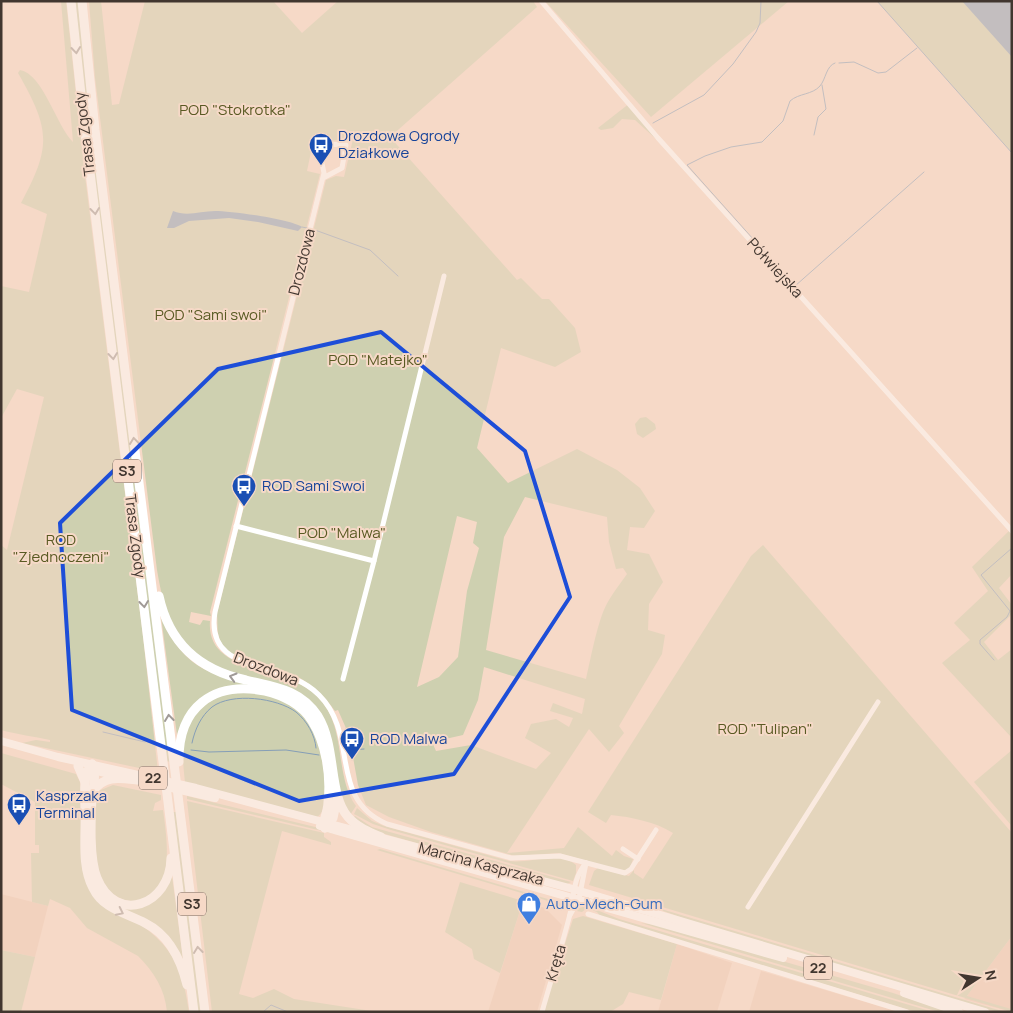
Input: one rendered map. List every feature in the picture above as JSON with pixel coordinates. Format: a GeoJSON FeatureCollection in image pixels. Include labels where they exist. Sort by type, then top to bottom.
{"type":"FeatureCollection","features":[{"type":"Feature","properties":{"kind":"highway","name":"Trasa Zgody"},"geometry":{"type":"LineString","coordinates":[[71,1],[83,113],[194,1012]]}},
{"type":"Feature","properties":{"kind":"highway","name":"Trasa Zgody"},"geometry":{"type":"LineString","coordinates":[[82,1],[98,150],[177,766]]}},
{"type":"Feature","properties":{"kind":"highway"},"geometry":{"type":"LineString","coordinates":[[147,542],[161,605],[170,628],[188,654],[211,669],[245,680],[283,688],[306,702],[319,718],[327,734],[338,796],[343,811],[352,822],[381,837]]}},
{"type":"Feature","properties":{"kind":"highway"},"geometry":{"type":"LineString","coordinates":[[177,766],[183,727],[189,716],[207,698],[222,691],[236,688],[278,695],[304,711],[311,720],[322,742],[329,794],[326,824]]}},
{"type":"Feature","properties":{"kind":"highway"},"geometry":{"type":"LineString","coordinates":[[78,766],[89,790],[95,872],[105,892],[115,900],[123,903],[139,904],[151,900],[163,889],[171,866],[172,830]]}},
{"type":"Feature","properties":{"kind":"highway","name":"S3"},"geometry":{"type":"LineString","coordinates":[[177,766],[180,810],[205,1012]]}},
{"type":"Feature","properties":{"kind":"highway"},"geometry":{"type":"LineString","coordinates":[[91,768],[86,868],[92,887],[105,903],[146,923],[164,938],[181,965],[194,1012]]}},
{"type":"Feature","properties":{"kind":"highway"},"geometry":{"type":"LineString","coordinates":[[89,790],[101,781],[109,778],[137,780]]}},
{"type":"Feature","properties":{"kind":"highway"},"geometry":{"type":"LineString","coordinates":[[326,824],[335,812],[338,796]]}},
{"type":"Feature","properties":{"kind":"main road","name":"Marcina Kasprzaka"},"geometry":{"type":"LineString","coordinates":[[1,742],[48,759],[196,788],[576,894],[910,995],[959,1012]]}},
{"type":"Feature","properties":{"kind":"main road","name":"Marcina Kasprzaka"},"geometry":{"type":"LineString","coordinates":[[1,742],[137,780],[381,837],[985,1012]]}},
{"type":"Feature","properties":{"kind":"street","name":"Półwiejska"},"geometry":{"type":"LineString","coordinates":[[541,1],[658,138],[1012,532]]}},
{"type":"Feature","properties":{"kind":"street"},"geometry":{"type":"LineString","coordinates":[[326,144],[346,145],[342,168],[324,178],[324,169],[319,155],[320,148],[326,144]]}},
{"type":"Feature","properties":{"kind":"street","name":"Drozdowa"},"geometry":{"type":"LineString","coordinates":[[324,178],[215,612],[213,630],[216,641],[222,650],[232,657],[292,677],[306,684],[320,696],[335,719],[350,788],[364,811],[377,820],[392,826],[510,858],[526,859],[554,855],[586,863]]}},
{"type":"Feature","properties":{"kind":"street"},"geometry":{"type":"LineString","coordinates":[[343,679],[444,276]]}},
{"type":"Feature","properties":{"kind":"street"},"geometry":{"type":"LineString","coordinates":[[236,526],[374,561]]}},
{"type":"Feature","properties":{"kind":"street"},"geometry":{"type":"LineString","coordinates":[[748,908],[878,702]]}},
{"type":"Feature","properties":{"kind":"street"},"geometry":{"type":"LineString","coordinates":[[586,863],[626,874],[656,830]]}},
{"type":"Feature","properties":{"kind":"street"},"geometry":{"type":"LineString","coordinates":[[623,849],[638,859]]}},
{"type":"Feature","properties":{"kind":"street","name":"Kręta"},"geometry":{"type":"LineString","coordinates":[[542,1012],[586,863]]}},
{"type":"Feature","properties":{"kind":"street"},"geometry":{"type":"LineString","coordinates":[[588,914],[907,1012]]}},
{"type":"Feature","properties":{"kind":"highlighted area"},"geometry":{"type":"Polygon","coordinates":[[[381,332],[525,451],[570,597],[454,774],[299,801],[72,710],[60,523],[218,369],[381,332]]]}},
{"type":"Feature","properties":{"kind":"shaded area"},"geometry":{"type":"Polygon","coordinates":[[[1,894],[48,906],[35,957],[1,950],[1,894]]]}},
{"type":"Feature","properties":{"kind":"shaded area"},"geometry":{"type":"Polygon","coordinates":[[[523,901],[545,908],[562,925],[537,1012],[488,1012],[523,901]]]}},
{"type":"Feature","properties":{"kind":"shaded area"},"geometry":{"type":"Polygon","coordinates":[[[1012,936],[1012,1012],[964,999],[967,996],[1012,936]]]}},
{"type":"Feature","properties":{"kind":"shaded area"},"geometry":{"type":"Polygon","coordinates":[[[677,944],[732,963],[717,1012],[658,1012],[677,944]]]}},
{"type":"Feature","properties":{"kind":"shaded area"},"geometry":{"type":"Polygon","coordinates":[[[761,971],[899,1012],[749,1012],[761,971]]]}},
{"type":"Feature","properties":{"kind":"green space","name":"ROD \"Zjednoczeni\""},"geometry":{"type":"Polygon","coordinates":[[[61,1],[66,1],[84,168],[143,636],[158,772],[22,743],[36,740],[50,742],[50,740],[1,730],[1,545],[7,550],[44,397],[17,389],[1,418],[1,286],[29,292],[47,214],[21,203],[38,167],[43,138],[36,109],[18,73],[20,70],[36,81],[73,142],[61,1]]]}},
{"type":"Feature","properties":{"kind":"green space"},"geometry":{"type":"Polygon","coordinates":[[[74,1],[79,1],[170,762],[167,761],[86,115],[74,1]]]}},
{"type":"Feature","properties":{"kind":"green space"},"geometry":{"type":"Polygon","coordinates":[[[89,1],[101,1],[112,105],[119,104],[145,1],[273,1],[302,33],[338,1],[533,1],[537,7],[390,137],[517,280],[521,278],[542,299],[549,299],[575,328],[581,352],[555,367],[501,348],[477,448],[508,483],[577,449],[617,470],[640,488],[655,511],[644,528],[630,527],[627,550],[649,554],[663,582],[649,604],[648,630],[665,635],[662,654],[619,726],[624,733],[609,752],[589,729],[507,853],[564,848],[578,827],[612,856],[616,850],[624,856],[633,859],[630,868],[625,872],[559,853],[515,856],[431,832],[389,817],[366,805],[358,785],[349,735],[338,710],[335,711],[325,698],[307,682],[285,671],[242,659],[227,650],[220,640],[217,614],[326,180],[336,176],[344,177],[353,139],[313,142],[307,171],[320,174],[210,612],[211,616],[191,612],[189,622],[200,625],[203,620],[210,621],[212,638],[219,650],[231,659],[297,683],[311,691],[323,703],[331,717],[336,732],[344,778],[356,806],[350,815],[343,804],[323,718],[211,666],[195,656],[178,637],[169,619],[157,570],[95,78],[89,1]],[[525,497],[504,537],[486,650],[586,679],[601,617],[611,597],[627,574],[623,568],[616,569],[609,542],[607,517],[525,497]],[[457,516],[417,687],[439,677],[458,657],[467,591],[479,548],[473,543],[477,522],[457,516]],[[484,667],[478,700],[463,735],[432,742],[436,751],[471,745],[536,769],[551,753],[525,738],[531,724],[556,719],[569,727],[573,718],[550,711],[553,703],[582,714],[585,699],[484,667]]]}},
{"type":"Feature","properties":{"kind":"green space"},"geometry":{"type":"Polygon","coordinates":[[[545,1],[789,1],[651,117],[545,1]]]}},
{"type":"Feature","properties":{"kind":"green space"},"geometry":{"type":"Polygon","coordinates":[[[877,1],[963,1],[1012,56],[1012,153],[877,1]]]}},
{"type":"Feature","properties":{"kind":"green space"},"geometry":{"type":"Polygon","coordinates":[[[630,103],[656,139],[635,120],[622,119],[613,128],[601,130],[598,128],[630,103]]]}},
{"type":"Feature","properties":{"kind":"green space"},"geometry":{"type":"Polygon","coordinates":[[[646,417],[655,424],[656,429],[643,438],[637,434],[635,424],[640,418],[646,417]]]}},
{"type":"Feature","properties":{"kind":"green space"},"geometry":{"type":"Polygon","coordinates":[[[1010,530],[1012,574],[999,588],[1012,605],[1012,614],[984,642],[998,660],[1012,649],[1012,738],[942,663],[970,640],[954,623],[988,591],[972,567],[1010,530]]]}},
{"type":"Feature","properties":{"kind":"green space","name":"ROD \"Tulipan\""},"geometry":{"type":"Polygon","coordinates":[[[763,545],[1012,833],[1012,936],[967,996],[1011,1009],[1012,1006],[1012,1012],[589,885],[594,871],[598,868],[629,876],[634,870],[634,873],[643,879],[673,833],[651,823],[619,816],[611,815],[606,823],[588,812],[751,556],[763,545]]]}},
{"type":"Feature","properties":{"kind":"green space"},"geometry":{"type":"Polygon","coordinates":[[[161,617],[178,647],[196,664],[224,678],[280,692],[296,699],[309,710],[321,727],[329,752],[333,780],[333,809],[330,809],[330,771],[325,744],[307,711],[298,702],[287,696],[270,690],[249,687],[222,689],[210,693],[191,709],[177,735],[161,617]]]}},
{"type":"Feature","properties":{"kind":"green space"},"geometry":{"type":"Polygon","coordinates":[[[228,692],[259,693],[282,698],[308,719],[317,739],[324,770],[325,800],[322,811],[317,817],[185,782],[183,751],[186,730],[190,721],[204,705],[228,692]]]}},
{"type":"Feature","properties":{"kind":"green space"},"geometry":{"type":"Polygon","coordinates":[[[1012,750],[1012,825],[1011,825],[974,782],[1012,750]]]}},
{"type":"Feature","properties":{"kind":"green space"},"geometry":{"type":"Polygon","coordinates":[[[1,753],[76,774],[80,782],[96,897],[147,930],[170,953],[185,988],[189,1012],[167,1012],[161,988],[144,962],[138,956],[87,928],[70,908],[50,899],[48,906],[32,902],[31,853],[39,853],[39,845],[35,845],[35,802],[1,784],[1,753]]]}},
{"type":"Feature","properties":{"kind":"green space"},"geometry":{"type":"Polygon","coordinates":[[[113,785],[161,795],[161,800],[155,803],[153,811],[163,810],[167,853],[166,868],[163,882],[156,893],[145,900],[130,901],[122,899],[107,889],[102,882],[99,872],[94,839],[95,795],[96,792],[113,785]]]}},
{"type":"Feature","properties":{"kind":"green space"},"geometry":{"type":"Polygon","coordinates":[[[187,796],[336,832],[335,834],[187,799],[187,796]]]}},
{"type":"Feature","properties":{"kind":"green space"},"geometry":{"type":"Polygon","coordinates":[[[187,801],[324,833],[324,837],[331,842],[331,845],[282,831],[239,994],[253,998],[274,989],[294,999],[378,1012],[212,1012],[187,801]]]}},
{"type":"Feature","properties":{"kind":"green space"},"geometry":{"type":"Polygon","coordinates":[[[357,808],[372,821],[384,826],[509,861],[562,858],[576,865],[576,873],[573,881],[391,830],[373,824],[354,814],[357,808]]]}},
{"type":"Feature","properties":{"kind":"green space"},"geometry":{"type":"Polygon","coordinates":[[[173,812],[176,812],[202,1012],[197,1012],[173,812]]]}},
{"type":"Feature","properties":{"kind":"green space"},"geometry":{"type":"Polygon","coordinates":[[[355,816],[372,827],[571,882],[567,884],[515,871],[385,834],[372,830],[353,818],[355,816]]]}},
{"type":"Feature","properties":{"kind":"green space"},"geometry":{"type":"Polygon","coordinates":[[[380,849],[568,905],[568,908],[561,911],[556,904],[545,900],[377,850],[380,849]]]}},
{"type":"Feature","properties":{"kind":"green space"},"geometry":{"type":"Polygon","coordinates":[[[92,870],[110,900],[151,903],[160,896],[172,876],[183,959],[170,938],[100,894],[92,870]]]}},
{"type":"Feature","properties":{"kind":"green space"},"geometry":{"type":"Polygon","coordinates":[[[460,882],[523,901],[500,973],[474,959],[472,949],[445,932],[460,882]]]}},
{"type":"Feature","properties":{"kind":"green space"},"geometry":{"type":"Polygon","coordinates":[[[641,903],[1005,1012],[997,1012],[708,927],[641,903]]]}},
{"type":"Feature","properties":{"kind":"green space"},"geometry":{"type":"Polygon","coordinates":[[[587,906],[619,919],[933,1012],[916,1012],[601,917],[597,912],[587,908],[582,912],[577,911],[579,908],[587,906]]]}},
{"type":"Feature","properties":{"kind":"green space"},"geometry":{"type":"Polygon","coordinates":[[[583,916],[677,944],[661,1000],[629,992],[623,1004],[610,1012],[543,1012],[573,919],[583,916]]]}},
{"type":"Feature","properties":{"kind":"green space"},"geometry":{"type":"Polygon","coordinates":[[[641,923],[657,925],[893,993],[949,1012],[939,1012],[641,923]]]}},
{"type":"Feature","properties":{"kind":"green space"},"geometry":{"type":"Polygon","coordinates":[[[1,950],[35,957],[21,1012],[1,1012],[1,950]]]}},
{"type":"Feature","properties":{"kind":"water"},"geometry":{"type":"Polygon","coordinates":[[[962,1],[1012,1],[1012,57],[962,1]]]}},
{"type":"Feature","properties":{"kind":"water"},"geometry":{"type":"Polygon","coordinates":[[[173,211],[184,214],[215,211],[234,212],[273,218],[302,227],[298,231],[229,218],[189,221],[174,228],[167,228],[173,211]]]}},
{"type":"Feature","properties":{"kind":"waterway"},"geometry":{"type":"LineString","coordinates":[[653,123],[704,95],[733,64],[756,32],[760,23],[761,1]]}},
{"type":"Feature","properties":{"kind":"waterway"},"geometry":{"type":"LineString","coordinates":[[877,1],[1012,153]]}},
{"type":"Feature","properties":{"kind":"waterway"},"geometry":{"type":"LineString","coordinates":[[839,63],[854,62],[878,73],[886,72],[917,48]]}},
{"type":"Feature","properties":{"kind":"waterway"},"geometry":{"type":"LineString","coordinates":[[835,63],[830,67],[817,89],[790,101],[783,121],[762,142],[731,147],[705,156],[687,165],[795,286],[924,172]]}},
{"type":"Feature","properties":{"kind":"waterway"},"geometry":{"type":"LineString","coordinates":[[814,135],[818,117],[826,109],[822,85]]}},
{"type":"Feature","properties":{"kind":"waterway"},"geometry":{"type":"LineString","coordinates":[[302,227],[307,228]]}},
{"type":"Feature","properties":{"kind":"waterway"},"geometry":{"type":"LineString","coordinates":[[315,230],[370,250],[398,276]]}},
{"type":"Feature","properties":{"kind":"waterway"},"geometry":{"type":"LineString","coordinates":[[994,660],[980,644],[980,640],[1007,617],[1010,611],[981,575],[1012,548]]}},
{"type":"Feature","properties":{"kind":"waterway"},"geometry":{"type":"LineString","coordinates":[[192,743],[199,723],[212,707],[221,702],[242,698],[278,703],[296,712],[310,728],[316,748]]}},
{"type":"Feature","properties":{"kind":"waterway"},"geometry":{"type":"LineString","coordinates":[[103,732],[145,742]]}},
{"type":"Feature","properties":{"kind":"waterway"},"geometry":{"type":"LineString","coordinates":[[349,750],[364,749]]}},
{"type":"Feature","properties":{"kind":"waterway"},"geometry":{"type":"LineString","coordinates":[[191,750],[209,752],[286,750],[319,755]]}},
{"type":"Feature","properties":{"kind":"waterway"},"geometry":{"type":"LineString","coordinates":[[263,1012],[271,1005],[288,1012]]}},
{"type":"Feature","properties":{"kind":"place","name":"Drozdowa Ogrody Działkowe"},"geometry":{"type":"Point","coordinates":[321,166]}},
{"type":"Feature","properties":{"kind":"place","name":"ROD Sami Swoi"},"geometry":{"type":"Point","coordinates":[244,507]}},
{"type":"Feature","properties":{"kind":"place","name":"ROD Malwa"},"geometry":{"type":"Point","coordinates":[352,760]}},
{"type":"Feature","properties":{"kind":"place","name":"Kasprzaka Terminal"},"geometry":{"type":"Point","coordinates":[19,826]}},
{"type":"Feature","properties":{"kind":"place","name":"Auto-Mech-Gum"},"geometry":{"type":"Point","coordinates":[529,925]}},
{"type":"Feature","properties":{"kind":"park label","name":"POD \"Stokrotka\""},"geometry":{"type":"Point","coordinates":[235,110]}},
{"type":"Feature","properties":{"kind":"park label","name":"POD \"Sami swoi\""},"geometry":{"type":"Point","coordinates":[211,315]}},
{"type":"Feature","properties":{"kind":"park label","name":"POD \"Matejko\""},"geometry":{"type":"Point","coordinates":[378,360]}},
{"type":"Feature","properties":{"kind":"park label","name":"POD \"Malwa\""},"geometry":{"type":"Point","coordinates":[342,533]}}]}
